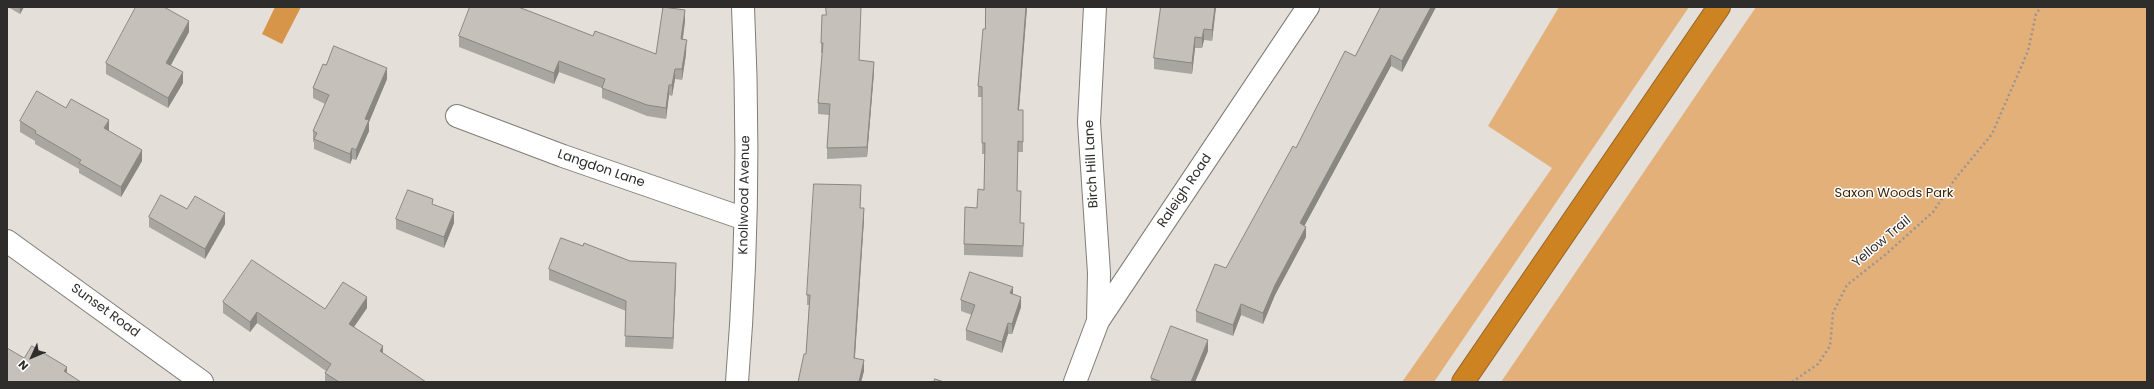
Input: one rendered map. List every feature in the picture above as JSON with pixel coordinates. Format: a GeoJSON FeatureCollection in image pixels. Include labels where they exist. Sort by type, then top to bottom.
{"type":"FeatureCollection","features":[{"type":"Feature","properties":{"kind":"highway"},"geometry":{"type":"LineString","coordinates":[[1464,382],[1719,7]]}},
{"type":"Feature","properties":{"kind":"street","name":"Knollwood Avenue"},"geometry":{"type":"LineString","coordinates":[[737,382],[745,219],[747,83],[743,7]]}},
{"type":"Feature","properties":{"kind":"street","name":"Birch Hill Lane"},"geometry":{"type":"LineString","coordinates":[[1095,7],[1089,122],[1099,273],[1098,321]]}},
{"type":"Feature","properties":{"kind":"street","name":"Raleigh Road"},"geometry":{"type":"LineString","coordinates":[[1075,382],[1098,321],[1308,7]]}},
{"type":"Feature","properties":{"kind":"street","name":"Langdon Lane"},"geometry":{"type":"LineString","coordinates":[[457,116],[562,156],[745,219]]}},
{"type":"Feature","properties":{"kind":"street","name":"Sunset Road"},"geometry":{"type":"LineString","coordinates":[[7,241],[202,382]]}},
{"type":"Feature","properties":{"kind":"path","name":"Yellow Trail"},"geometry":{"type":"LineString","coordinates":[[1792,382],[1818,364],[1830,346],[1833,313],[1846,285],[1885,255],[1933,212],[1955,179],[1992,134],[2028,51],[2036,14],[2041,7]]}},
{"type":"Feature","properties":{"kind":"green space"},"geometry":{"type":"Polygon","coordinates":[[[1559,7],[1689,7],[1434,382],[1402,382],[1552,168],[1488,126],[1559,7]]]}},
{"type":"Feature","properties":{"kind":"green space","name":"Saxon Woods Park"},"geometry":{"type":"Polygon","coordinates":[[[1756,7],[2147,7],[2147,382],[1501,382],[1756,7]]]}},
{"type":"Feature","properties":{"kind":"shaded area"},"geometry":{"type":"Polygon","coordinates":[[[275,7],[301,7],[282,44],[262,34],[275,7]]]}},
{"type":"Feature","properties":{"kind":"building"},"geometry":{"type":"Polygon","coordinates":[[[136,7],[164,7],[189,21],[166,63],[183,72],[168,98],[106,63],[136,7]]]}},
{"type":"Feature","properties":{"kind":"building"},"geometry":{"type":"Polygon","coordinates":[[[470,7],[518,7],[593,36],[595,31],[656,54],[663,7],[685,10],[681,39],[687,40],[682,69],[675,69],[672,85],[669,85],[666,108],[647,105],[602,88],[605,79],[559,61],[554,73],[459,36],[470,7]]]}},
{"type":"Feature","properties":{"kind":"building"},"geometry":{"type":"Polygon","coordinates":[[[826,7],[861,7],[859,60],[874,62],[867,147],[827,148],[830,104],[818,103],[823,43],[821,43],[822,15],[826,15],[826,7]]]}},
{"type":"Feature","properties":{"kind":"building"},"geometry":{"type":"Polygon","coordinates":[[[986,7],[1026,7],[1018,110],[1023,110],[1023,142],[1018,141],[1017,191],[1021,191],[1020,223],[1024,223],[1023,246],[964,244],[965,207],[977,208],[978,189],[984,190],[985,143],[982,143],[982,87],[978,86],[983,29],[985,29],[986,7]]]}},
{"type":"Feature","properties":{"kind":"building"},"geometry":{"type":"Polygon","coordinates":[[[1161,7],[1215,7],[1212,30],[1204,29],[1202,38],[1195,37],[1192,63],[1154,58],[1161,7]]]}},
{"type":"Feature","properties":{"kind":"building"},"geometry":{"type":"Polygon","coordinates":[[[1381,7],[1431,7],[1402,61],[1391,55],[1300,223],[1306,227],[1275,285],[1263,313],[1241,304],[1233,325],[1196,311],[1215,264],[1226,268],[1293,146],[1296,148],[1345,51],[1355,56],[1381,7]]]}},
{"type":"Feature","properties":{"kind":"building"},"geometry":{"type":"Polygon","coordinates":[[[334,46],[387,68],[365,119],[369,120],[356,150],[352,148],[350,154],[314,139],[317,133],[313,131],[329,95],[313,88],[323,64],[326,65],[334,46]]]}},
{"type":"Feature","properties":{"kind":"building"},"geometry":{"type":"Polygon","coordinates":[[[37,91],[66,108],[71,99],[109,120],[104,128],[142,150],[121,187],[79,163],[81,160],[35,133],[36,131],[20,121],[37,91]]]}},
{"type":"Feature","properties":{"kind":"building"},"geometry":{"type":"Polygon","coordinates":[[[814,184],[861,185],[860,208],[864,208],[854,358],[864,360],[859,382],[798,382],[804,354],[806,354],[810,295],[807,295],[814,184]]]}},
{"type":"Feature","properties":{"kind":"building"},"geometry":{"type":"Polygon","coordinates":[[[408,190],[433,199],[432,204],[454,212],[444,237],[396,219],[408,190]]]}},
{"type":"Feature","properties":{"kind":"building"},"geometry":{"type":"Polygon","coordinates":[[[161,195],[187,209],[195,196],[225,213],[205,249],[149,217],[161,195]]]}},
{"type":"Feature","properties":{"kind":"building"},"geometry":{"type":"Polygon","coordinates":[[[561,238],[583,246],[584,243],[630,261],[676,263],[673,338],[625,336],[626,301],[549,269],[561,238]]]}},
{"type":"Feature","properties":{"kind":"building"},"geometry":{"type":"Polygon","coordinates":[[[252,260],[325,309],[343,282],[367,297],[349,324],[383,346],[380,351],[426,382],[339,382],[325,373],[331,364],[257,312],[250,322],[223,302],[252,260]]]}},
{"type":"Feature","properties":{"kind":"building"},"geometry":{"type":"Polygon","coordinates":[[[970,272],[1013,287],[1010,293],[1021,297],[1012,324],[1008,323],[1002,342],[966,330],[975,305],[961,300],[970,272]]]}},
{"type":"Feature","properties":{"kind":"building"},"geometry":{"type":"Polygon","coordinates":[[[1171,326],[1208,340],[1191,382],[1162,382],[1151,378],[1171,326]]]}},
{"type":"Feature","properties":{"kind":"building"},"geometry":{"type":"Polygon","coordinates":[[[32,346],[67,367],[64,371],[81,382],[7,382],[7,348],[24,358],[32,346]]]}},
{"type":"Feature","properties":{"kind":"building"},"geometry":{"type":"Polygon","coordinates":[[[935,379],[944,382],[934,382],[935,379]]]}}]}
